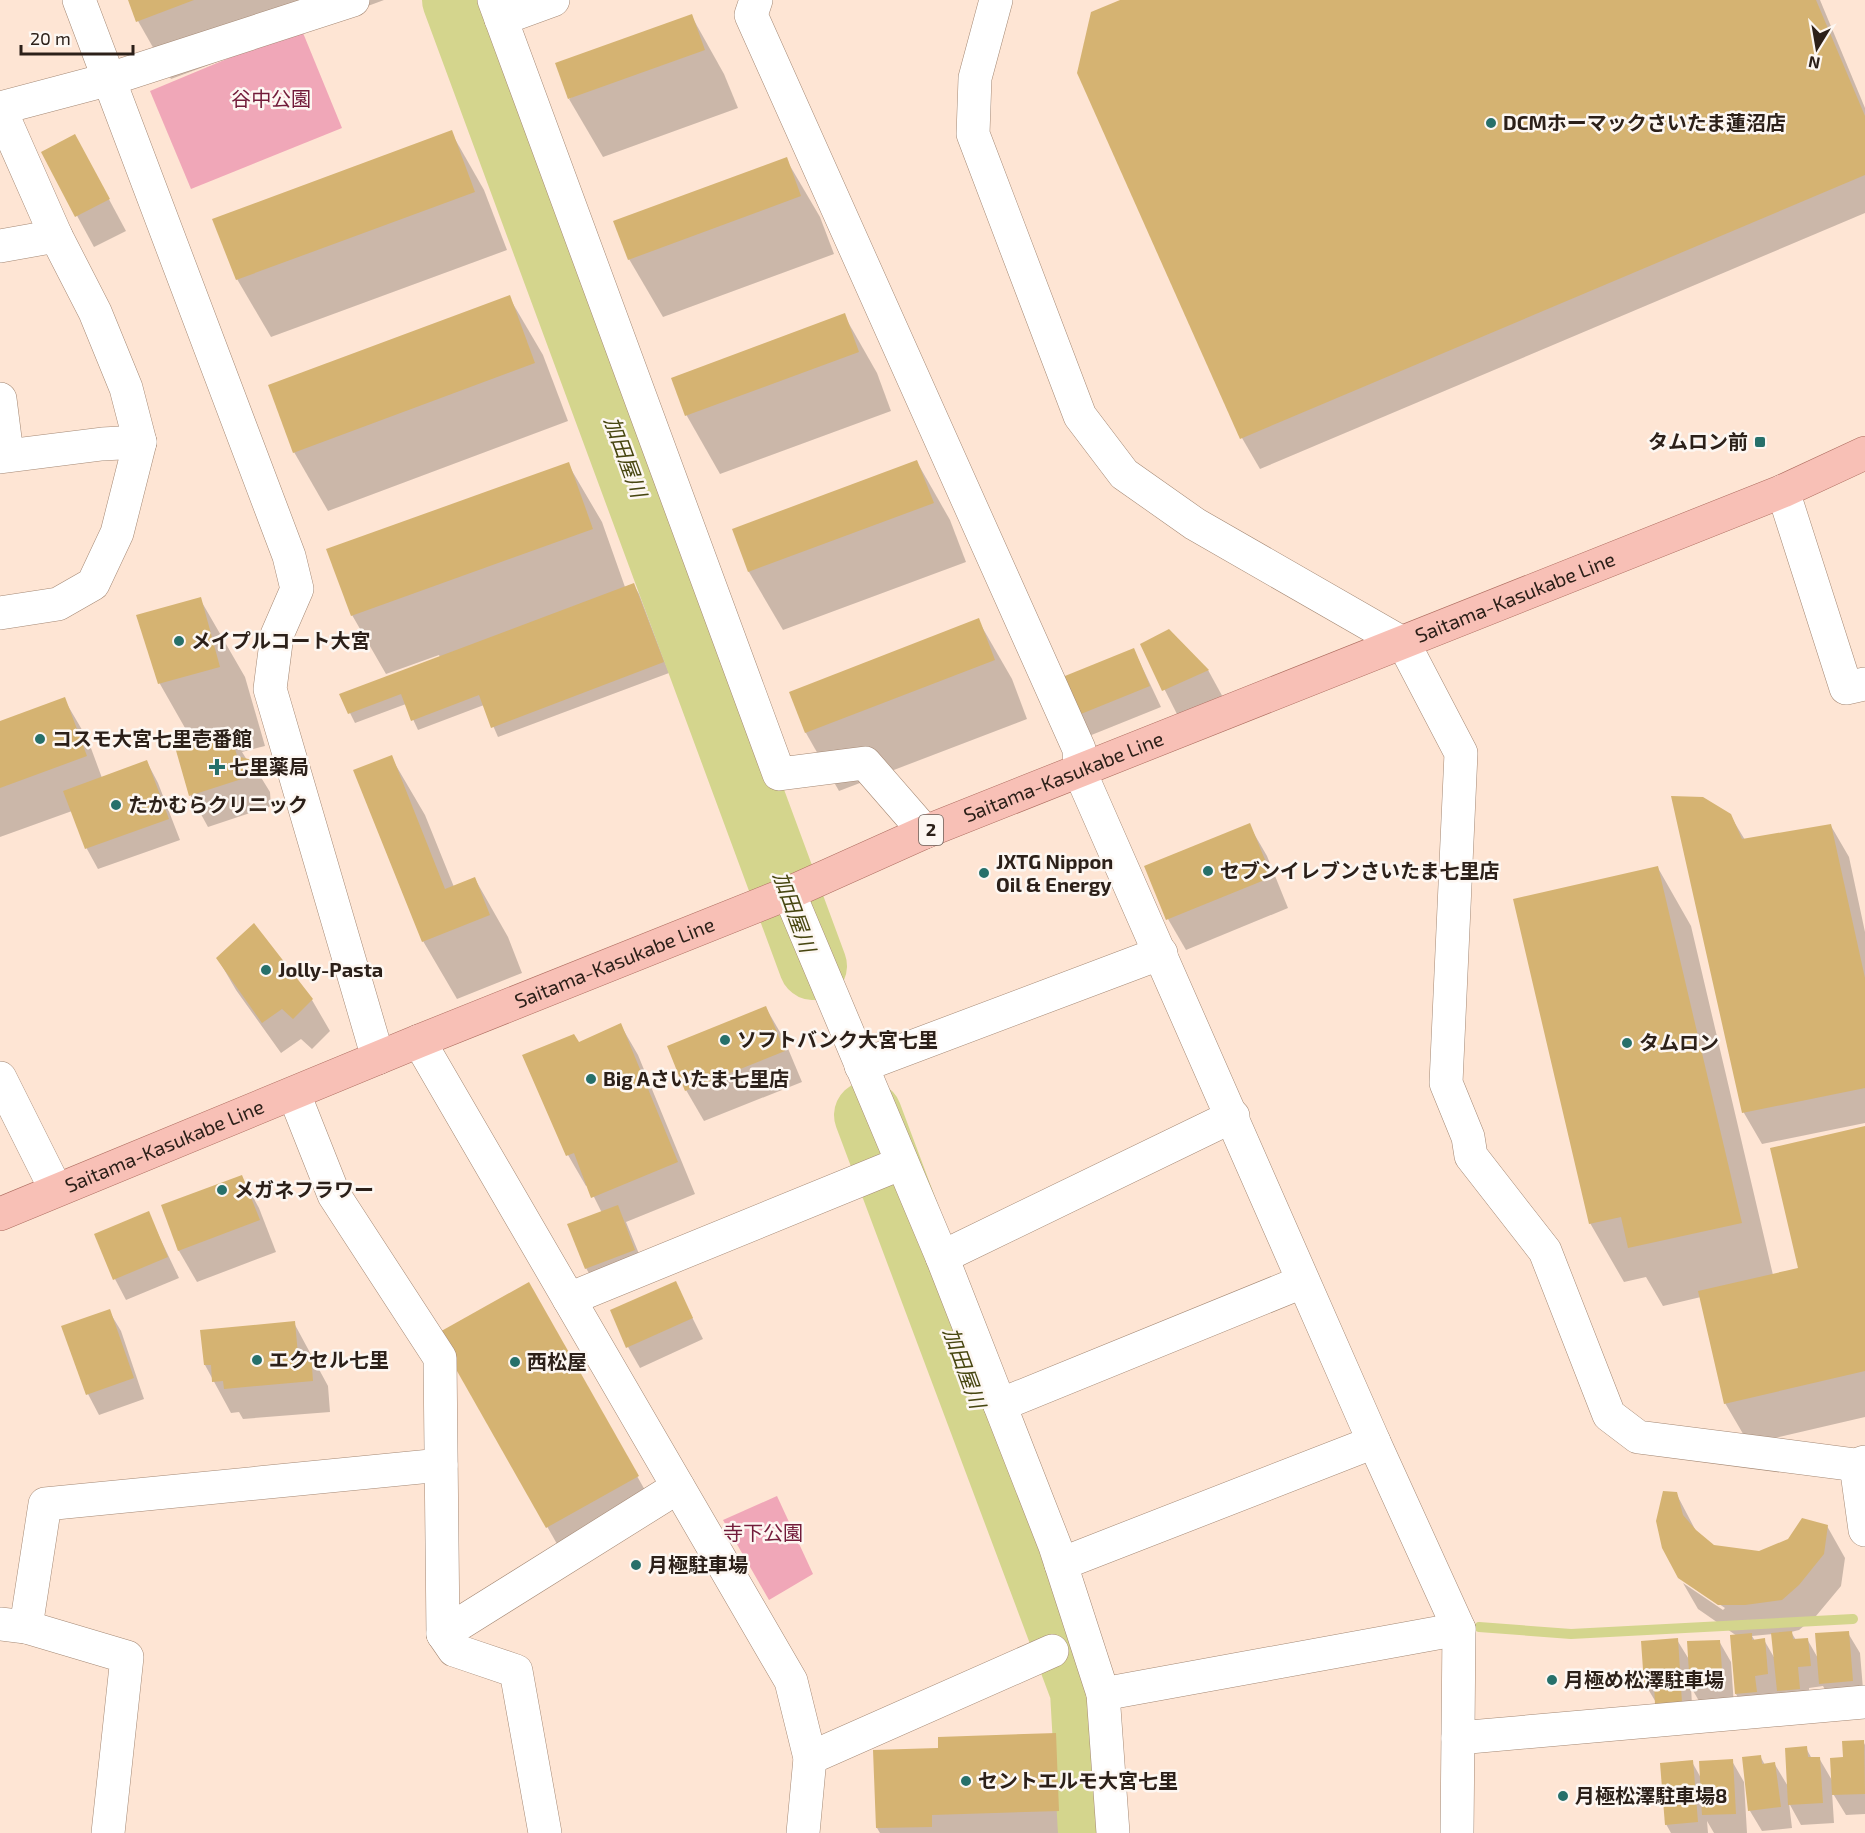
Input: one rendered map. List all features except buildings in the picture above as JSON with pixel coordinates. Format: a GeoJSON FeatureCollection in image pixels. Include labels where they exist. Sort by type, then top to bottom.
{"type":"FeatureCollection","features":[{"type":"Feature","properties":{"kind":"main road","name":"Saitama-Kasukabe Line"},"geometry":{"type":"LineString","coordinates":[[0,1214],[419,1041],[789,893],[925,832],[1404,644],[1783,491],[1865,453]]}},
{"type":"Feature","properties":{"kind":"street"},"geometry":{"type":"LineString","coordinates":[[79,0],[289,556],[297,589],[277,635],[270,688],[378,1058]]}},
{"type":"Feature","properties":{"kind":"street"},"geometry":{"type":"LineString","coordinates":[[0,613],[58,604],[93,584],[117,533],[140,442],[126,388],[95,312],[56,236],[0,109],[110,78],[352,0]]}},
{"type":"Feature","properties":{"kind":"street"},"geometry":{"type":"LineString","coordinates":[[553,0],[498,10],[779,774],[865,763],[925,832]]}},
{"type":"Feature","properties":{"kind":"street"},"geometry":{"type":"LineString","coordinates":[[756,0],[751,15],[1079,749],[1080,772],[1233,1116],[1302,1282],[1459,1629],[1457,1833]]}},
{"type":"Feature","properties":{"kind":"street"},"geometry":{"type":"LineString","coordinates":[[996,0],[975,78],[972,134],[1080,416],[1124,474],[1195,524],[1404,644],[1461,753],[1446,1083],[1468,1137],[1471,1156],[1545,1251],[1609,1415],[1638,1437],[1861,1464],[1865,1530]]}},
{"type":"Feature","properties":{"kind":"street"},"geometry":{"type":"LineString","coordinates":[[0,246],[56,236]]}},
{"type":"Feature","properties":{"kind":"street"},"geometry":{"type":"LineString","coordinates":[[0,399],[3,455],[140,442]]}},
{"type":"Feature","properties":{"kind":"street"},"geometry":{"type":"LineString","coordinates":[[1783,491],[1846,688],[1865,684]]}},
{"type":"Feature","properties":{"kind":"street"},"geometry":{"type":"LineString","coordinates":[[789,893],[942,1257],[1061,1564],[1104,1694],[1113,1833]]}},
{"type":"Feature","properties":{"kind":"street"},"geometry":{"type":"LineString","coordinates":[[861,1066],[1161,953]]}},
{"type":"Feature","properties":{"kind":"street"},"geometry":{"type":"LineString","coordinates":[[419,1041],[791,1681],[810,1758],[803,1833]]}},
{"type":"Feature","properties":{"kind":"street"},"geometry":{"type":"LineString","coordinates":[[0,1078],[56,1190]]}},
{"type":"Feature","properties":{"kind":"street"},"geometry":{"type":"LineString","coordinates":[[294,1094],[334,1195],[440,1358],[443,1634],[454,1650],[516,1671],[545,1833]]}},
{"type":"Feature","properties":{"kind":"street"},"geometry":{"type":"LineString","coordinates":[[942,1257],[1233,1116]]}},
{"type":"Feature","properties":{"kind":"street"},"geometry":{"type":"LineString","coordinates":[[569,1299],[902,1163]]}},
{"type":"Feature","properties":{"kind":"street"},"geometry":{"type":"LineString","coordinates":[[1000,1405],[1302,1282]]}},
{"type":"Feature","properties":{"kind":"street"},"geometry":{"type":"LineString","coordinates":[[1061,1564],[1374,1442]]}},
{"type":"Feature","properties":{"kind":"street"},"geometry":{"type":"LineString","coordinates":[[108,1833],[127,1657],[13,1626],[45,1504],[441,1465]]}},
{"type":"Feature","properties":{"kind":"street"},"geometry":{"type":"LineString","coordinates":[[443,1634],[678,1487]]}},
{"type":"Feature","properties":{"kind":"street"},"geometry":{"type":"LineString","coordinates":[[1104,1694],[1459,1629]]}},
{"type":"Feature","properties":{"kind":"street"},"geometry":{"type":"LineString","coordinates":[[810,1758],[1052,1651]]}},
{"type":"Feature","properties":{"kind":"street"},"geometry":{"type":"LineString","coordinates":[[1458,1738],[1865,1702]]}},
{"type":"Feature","properties":{"kind":"green space","name":"谷中公園"},"geometry":{"type":"Polygon","coordinates":[[[301,28],[342,128],[191,189],[150,91],[301,28]]]}},
{"type":"Feature","properties":{"kind":"green space","name":"寺下公園"},"geometry":{"type":"Polygon","coordinates":[[[777,1496],[813,1574],[769,1600],[723,1520],[777,1496]]]}},
{"type":"Feature","properties":{"kind":"waterway","name":"加田屋川"},"geometry":{"type":"LineString","coordinates":[[456,0],[813,966]]}},
{"type":"Feature","properties":{"kind":"waterway","name":"加田屋川"},"geometry":{"type":"LineString","coordinates":[[868,1115],[1084,1691],[1092,1833]]}},
{"type":"Feature","properties":{"kind":"waterway"},"geometry":{"type":"LineString","coordinates":[[1479,1627],[1571,1634],[1853,1619]]}},
{"type":"Feature","properties":{"kind":"place","name":"DCMホーマックさいたま蓮沼店"},"geometry":{"type":"Point","coordinates":[1491,123]}},
{"type":"Feature","properties":{"kind":"place","name":"タムロン前"},"geometry":{"type":"Point","coordinates":[1760,442]}},
{"type":"Feature","properties":{"kind":"place","name":"メイプルコート大宮"},"geometry":{"type":"Point","coordinates":[179,641]}},
{"type":"Feature","properties":{"kind":"place","name":"コスモ大宮七里壱番館"},"geometry":{"type":"Point","coordinates":[40,739]}},
{"type":"Feature","properties":{"kind":"place","name":"七里薬局"},"geometry":{"type":"Point","coordinates":[217,767]}},
{"type":"Feature","properties":{"kind":"place","name":"たかむらクリニック"},"geometry":{"type":"Point","coordinates":[116,805]}},
{"type":"Feature","properties":{"kind":"place","name":"セブンイレブンさいたま七里店"},"geometry":{"type":"Point","coordinates":[1208,871]}},
{"type":"Feature","properties":{"kind":"place","name":"JXTG Nippon Oil & Energy"},"geometry":{"type":"Point","coordinates":[984,873]}},
{"type":"Feature","properties":{"kind":"place","name":"Jolly-Pasta"},"geometry":{"type":"Point","coordinates":[266,970]}},
{"type":"Feature","properties":{"kind":"place","name":"ソフトバンク大宮七里"},"geometry":{"type":"Point","coordinates":[725,1040]}},
{"type":"Feature","properties":{"kind":"place","name":"タムロン"},"geometry":{"type":"Point","coordinates":[1627,1043]}},
{"type":"Feature","properties":{"kind":"place","name":"Big Aさいたま七里店"},"geometry":{"type":"Point","coordinates":[591,1079]}},
{"type":"Feature","properties":{"kind":"place","name":"メガネフラワー"},"geometry":{"type":"Point","coordinates":[222,1190]}},
{"type":"Feature","properties":{"kind":"place","name":"エクセル七里"},"geometry":{"type":"Point","coordinates":[257,1360]}},
{"type":"Feature","properties":{"kind":"place","name":"西松屋"},"geometry":{"type":"Point","coordinates":[515,1362]}},
{"type":"Feature","properties":{"kind":"place","name":"月極駐車場"},"geometry":{"type":"Point","coordinates":[636,1565]}},
{"type":"Feature","properties":{"kind":"place","name":"月極め松澤駐車場"},"geometry":{"type":"Point","coordinates":[1552,1680]}},
{"type":"Feature","properties":{"kind":"place","name":"セントエルモ大宮七里"},"geometry":{"type":"Point","coordinates":[966,1781]}},
{"type":"Feature","properties":{"kind":"place","name":"月極松澤駐車場8"},"geometry":{"type":"Point","coordinates":[1563,1796]}}]}
